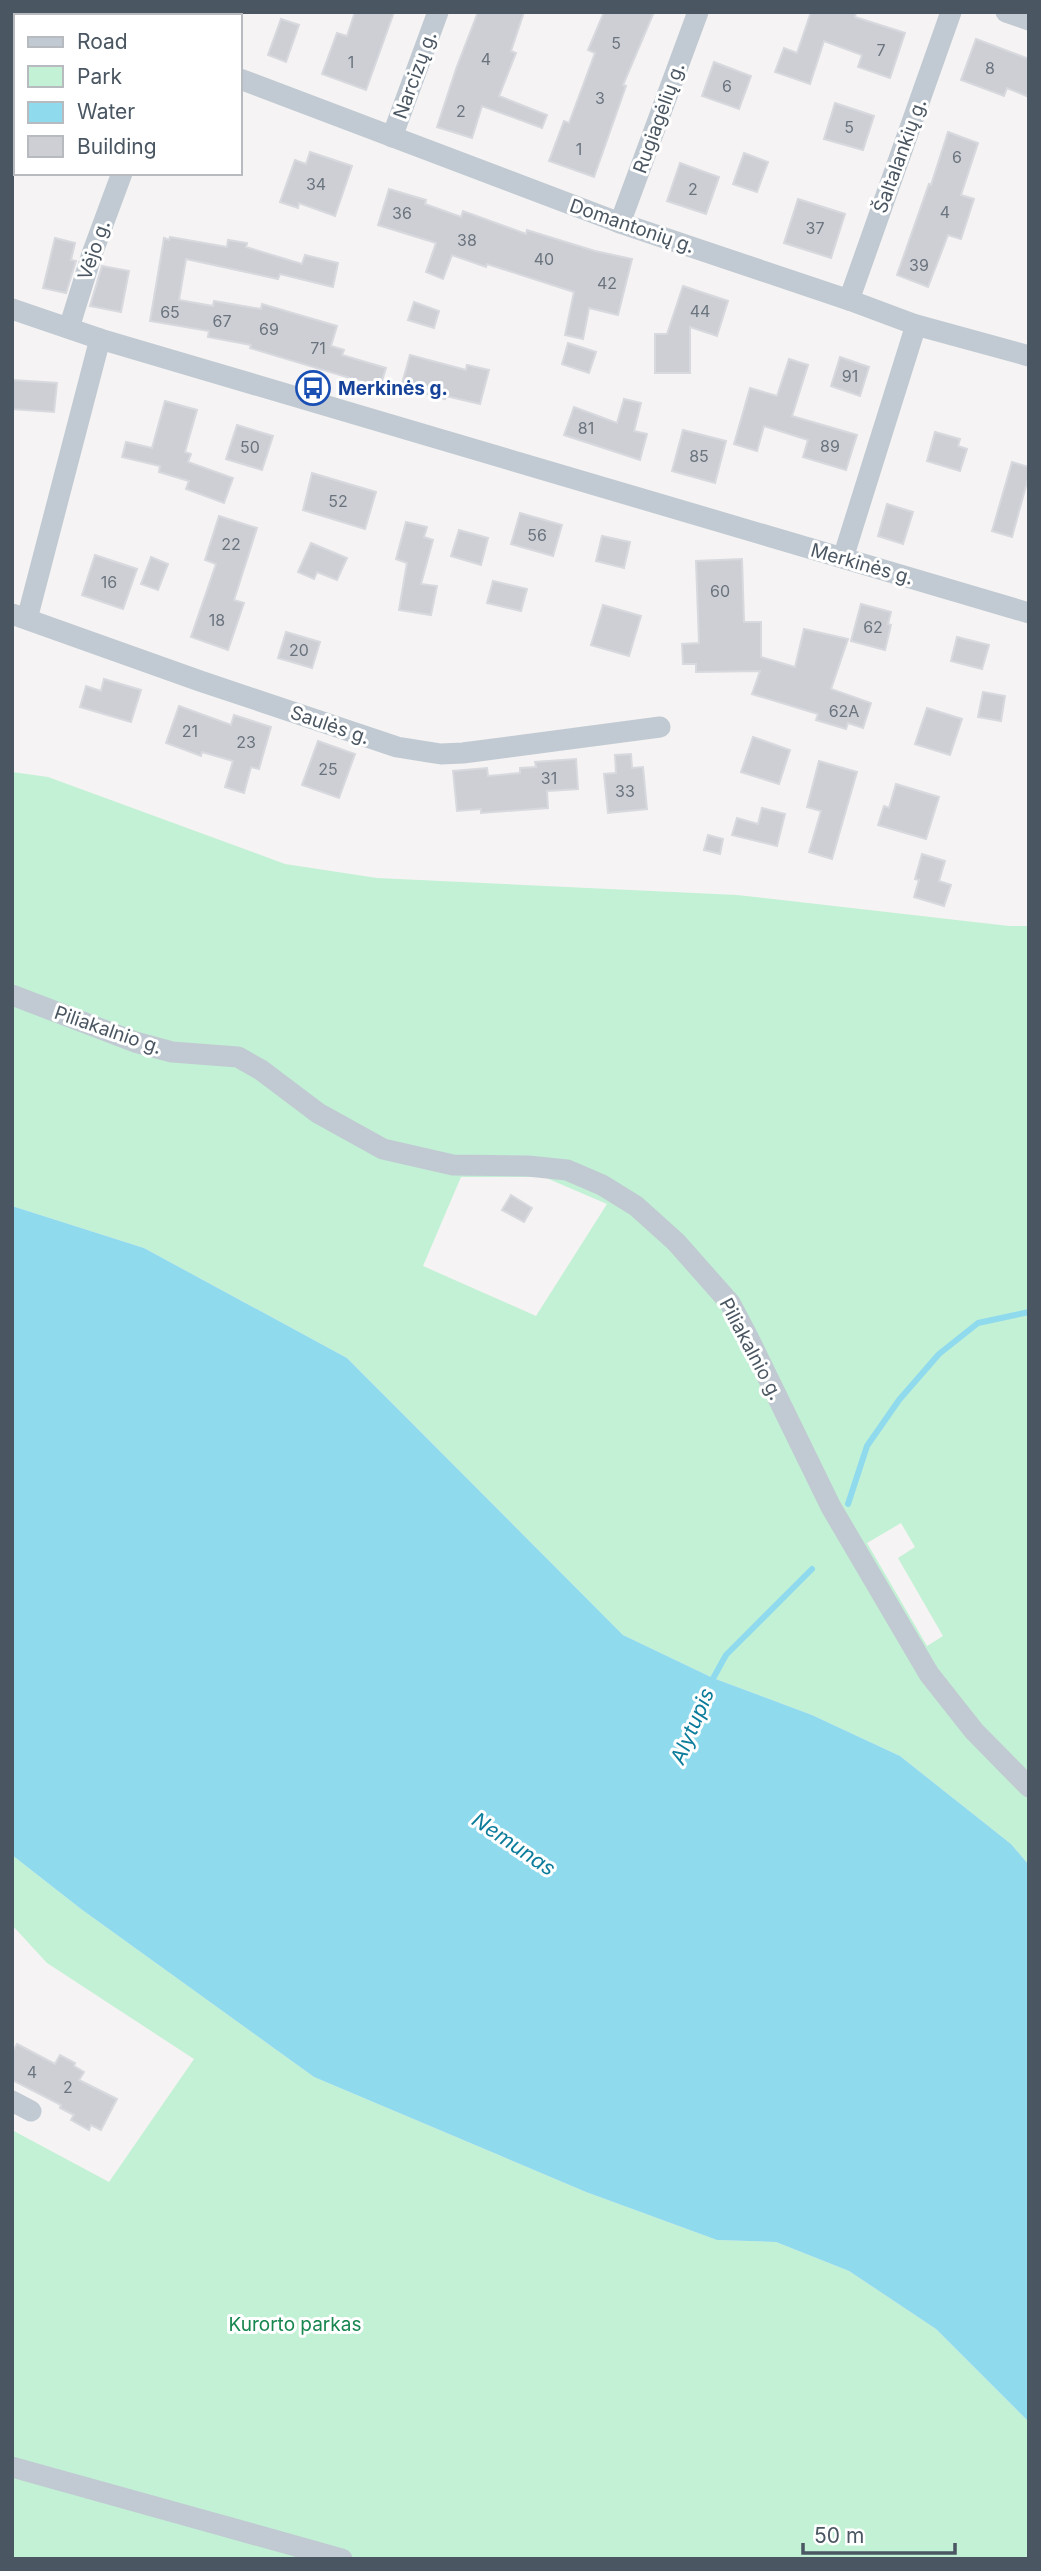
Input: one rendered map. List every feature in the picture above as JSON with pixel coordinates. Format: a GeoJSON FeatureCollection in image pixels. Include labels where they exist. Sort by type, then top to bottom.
{"type":"FeatureCollection","features":[{"type":"Feature","properties":{"kind":"street","name":"Narcizų g."},"geometry":{"type":"LineString","coordinates":[[391,137],[438,12]]}},
{"type":"Feature","properties":{"kind":"street","name":"Rugiagėlių g."},"geometry":{"type":"LineString","coordinates":[[620,223],[698,12]]}},
{"type":"Feature","properties":{"kind":"street","name":"Šaltalankių g."},"geometry":{"type":"LineString","coordinates":[[849,300],[951,12]]}},
{"type":"Feature","properties":{"kind":"street"},"geometry":{"type":"LineString","coordinates":[[1006,12],[1029,20]]}},
{"type":"Feature","properties":{"kind":"street","name":"Domantonių g."},"geometry":{"type":"LineString","coordinates":[[242,80],[620,223],[916,325],[1029,356]]}},
{"type":"Feature","properties":{"kind":"street","name":"Vėjo g."},"geometry":{"type":"LineString","coordinates":[[69,328],[92,254],[121,175]]}},
{"type":"Feature","properties":{"kind":"street","name":"Merkinės g."},"geometry":{"type":"LineString","coordinates":[[12,309],[100,339],[1029,613]]}},
{"type":"Feature","properties":{"kind":"street"},"geometry":{"type":"LineString","coordinates":[[843,558],[916,325]]}},
{"type":"Feature","properties":{"kind":"street"},"geometry":{"type":"LineString","coordinates":[[20,616],[100,339]]}},
{"type":"Feature","properties":{"kind":"street","name":"Saulės g."},"geometry":{"type":"LineString","coordinates":[[20,616],[200,681],[419,752],[463,753],[660,727]]}},
{"type":"Feature","properties":{"kind":"street","name":"Piliakalnio g."},"geometry":{"type":"LineString","coordinates":[[12,995],[135,1042],[172,1052],[238,1057],[354,1135],[383,1149],[453,1165],[528,1166],[567,1170],[603,1185],[636,1206],[676,1242],[730,1303],[831,1507],[929,1674],[974,1731],[1029,1787]]}},
{"type":"Feature","properties":{"kind":"street"},"geometry":{"type":"LineString","coordinates":[[12,2467],[342,2559]]}},
{"type":"Feature","properties":{"kind":"green space"},"geometry":{"type":"Polygon","coordinates":[[[12,772],[48,777],[285,864],[377,878],[737,895],[1009,926],[1029,926],[1029,1865],[1011,1844],[900,1756],[812,1715],[713,1678],[623,1635],[347,1358],[144,1248],[12,1206],[12,772]],[[461,1177],[423,1266],[536,1316],[607,1204],[544,1177],[461,1177]],[[901,1523],[867,1543],[927,1646],[943,1636],[898,1558],[915,1547],[901,1523]]]}},
{"type":"Feature","properties":{"kind":"green space","name":"Kurorto parkas"},"geometry":{"type":"Polygon","coordinates":[[[12,1855],[81,1909],[314,2077],[586,2192],[717,2240],[776,2242],[849,2271],[936,2329],[1029,2422],[1029,2559],[12,2559],[12,2130],[109,2182],[194,2059],[47,1963],[12,1925],[12,1855]]]}},
{"type":"Feature","properties":{"kind":"water","name":"Nemunas"},"geometry":{"type":"Polygon","coordinates":[[[12,1206],[144,1248],[347,1358],[623,1635],[713,1678],[812,1715],[900,1756],[1011,1844],[1029,1865],[1029,2422],[936,2329],[849,2271],[776,2242],[717,2240],[586,2192],[314,2077],[81,1909],[12,1855],[12,1206]]]}},
{"type":"Feature","properties":{"kind":"building"},"geometry":{"type":"Polygon","coordinates":[[[355,12],[394,12],[366,90],[322,74],[337,33],[347,36],[355,12]]]}},
{"type":"Feature","properties":{"kind":"building"},"geometry":{"type":"Polygon","coordinates":[[[478,12],[524,12],[511,51],[516,53],[499,96],[547,115],[542,128],[482,106],[472,138],[437,127],[478,12]]]}},
{"type":"Feature","properties":{"kind":"building"},"geometry":{"type":"Polygon","coordinates":[[[604,12],[654,12],[623,85],[626,86],[594,177],[549,161],[564,121],[569,123],[595,53],[588,50],[604,12]]]}},
{"type":"Feature","properties":{"kind":"building"},"geometry":{"type":"Polygon","coordinates":[[[811,12],[856,12],[855,17],[905,33],[890,78],[858,67],[862,55],[824,41],[810,84],[775,72],[784,48],[797,53],[811,12]]]}},
{"type":"Feature","properties":{"kind":"building"},"geometry":{"type":"Polygon","coordinates":[[[281,19],[299,25],[286,62],[268,55],[281,19]]]}},
{"type":"Feature","properties":{"kind":"building"},"geometry":{"type":"Polygon","coordinates":[[[976,39],[1029,59],[1029,97],[1007,88],[1004,96],[961,80],[976,39]]]}},
{"type":"Feature","properties":{"kind":"building"},"geometry":{"type":"Polygon","coordinates":[[[714,62],[751,76],[739,109],[702,96],[714,62]]]}},
{"type":"Feature","properties":{"kind":"building"},"geometry":{"type":"Polygon","coordinates":[[[835,103],[874,116],[863,150],[824,139],[835,103]]]}},
{"type":"Feature","properties":{"kind":"building"},"geometry":{"type":"Polygon","coordinates":[[[948,132],[978,143],[961,195],[974,199],[961,239],[948,235],[928,287],[897,275],[948,132]]]}},
{"type":"Feature","properties":{"kind":"building"},"geometry":{"type":"Polygon","coordinates":[[[310,152],[352,166],[335,216],[299,203],[298,208],[280,202],[295,160],[306,164],[310,152]]]}},
{"type":"Feature","properties":{"kind":"building"},"geometry":{"type":"Polygon","coordinates":[[[744,153],[768,162],[757,192],[733,184],[744,153]]]}},
{"type":"Feature","properties":{"kind":"building"},"geometry":{"type":"Polygon","coordinates":[[[680,163],[719,177],[706,214],[667,201],[680,163]]]}},
{"type":"Feature","properties":{"kind":"building"},"geometry":{"type":"Polygon","coordinates":[[[389,189],[426,200],[425,204],[461,217],[463,211],[526,234],[527,230],[595,251],[632,259],[618,315],[589,308],[583,339],[565,335],[574,292],[452,255],[443,279],[426,272],[436,243],[378,225],[389,189]]]}},
{"type":"Feature","properties":{"kind":"building"},"geometry":{"type":"Polygon","coordinates":[[[798,199],[845,214],[831,258],[784,243],[798,199]]]}},
{"type":"Feature","properties":{"kind":"building"},"geometry":{"type":"Polygon","coordinates":[[[170,237],[227,247],[228,240],[247,243],[246,247],[302,264],[305,255],[338,263],[333,287],[280,274],[278,279],[186,259],[179,300],[213,306],[214,301],[261,309],[262,304],[337,326],[331,346],[344,350],[342,355],[386,368],[380,387],[250,348],[251,345],[208,337],[209,331],[150,321],[164,238],[169,240],[170,237]]]}},
{"type":"Feature","properties":{"kind":"building"},"geometry":{"type":"Polygon","coordinates":[[[55,238],[75,243],[71,260],[76,261],[66,293],[43,288],[55,238]]]}},
{"type":"Feature","properties":{"kind":"building"},"geometry":{"type":"Polygon","coordinates":[[[102,266],[129,271],[121,312],[90,306],[102,266]]]}},
{"type":"Feature","properties":{"kind":"building"},"geometry":{"type":"Polygon","coordinates":[[[683,286],[728,301],[717,336],[690,327],[690,373],[655,373],[655,334],[667,334],[683,286]]]}},
{"type":"Feature","properties":{"kind":"building"},"geometry":{"type":"Polygon","coordinates":[[[414,302],[439,311],[434,328],[408,320],[414,302]]]}},
{"type":"Feature","properties":{"kind":"building"},"geometry":{"type":"Polygon","coordinates":[[[568,343],[596,352],[589,373],[562,364],[568,343]]]}},
{"type":"Feature","properties":{"kind":"building"},"geometry":{"type":"Polygon","coordinates":[[[410,355],[466,370],[467,365],[489,370],[480,404],[446,396],[445,399],[401,387],[410,355]]]}},
{"type":"Feature","properties":{"kind":"building"},"geometry":{"type":"Polygon","coordinates":[[[840,357],[869,367],[860,396],[831,386],[840,357]]]}},
{"type":"Feature","properties":{"kind":"building"},"geometry":{"type":"Polygon","coordinates":[[[789,359],[808,365],[792,416],[857,435],[846,470],[803,457],[808,440],[764,426],[757,451],[734,444],[750,388],[777,396],[789,359]]]}},
{"type":"Feature","properties":{"kind":"building"},"geometry":{"type":"Polygon","coordinates":[[[13,380],[57,383],[54,412],[12,409],[13,380]]]}},
{"type":"Feature","properties":{"kind":"building"},"geometry":{"type":"Polygon","coordinates":[[[624,399],[641,403],[634,431],[647,434],[640,460],[564,435],[574,407],[617,423],[624,399]]]}},
{"type":"Feature","properties":{"kind":"building"},"geometry":{"type":"Polygon","coordinates":[[[165,401],[197,410],[185,452],[191,454],[188,462],[233,478],[224,503],[186,489],[189,481],[159,472],[160,466],[122,457],[126,442],[152,448],[165,401]]]}},
{"type":"Feature","properties":{"kind":"building"},"geometry":{"type":"Polygon","coordinates":[[[237,425],[273,436],[262,470],[226,459],[237,425]]]}},
{"type":"Feature","properties":{"kind":"building"},"geometry":{"type":"Polygon","coordinates":[[[683,430],[726,441],[715,483],[672,471],[683,430]]]}},
{"type":"Feature","properties":{"kind":"building"},"geometry":{"type":"Polygon","coordinates":[[[935,432],[960,439],[958,446],[967,449],[960,471],[927,461],[935,432]]]}},
{"type":"Feature","properties":{"kind":"building"},"geometry":{"type":"Polygon","coordinates":[[[1012,462],[1029,467],[1029,475],[1012,537],[992,531],[1012,462]]]}},
{"type":"Feature","properties":{"kind":"building"},"geometry":{"type":"Polygon","coordinates":[[[312,473],[376,492],[365,529],[303,510],[312,473]]]}},
{"type":"Feature","properties":{"kind":"building"},"geometry":{"type":"Polygon","coordinates":[[[887,504],[913,512],[903,544],[878,536],[887,504]]]}},
{"type":"Feature","properties":{"kind":"building"},"geometry":{"type":"Polygon","coordinates":[[[520,513],[562,525],[553,556],[511,544],[520,513]]]}},
{"type":"Feature","properties":{"kind":"building"},"geometry":{"type":"Polygon","coordinates":[[[219,516],[257,528],[234,600],[244,603],[228,650],[191,637],[216,564],[205,560],[219,516]]]}},
{"type":"Feature","properties":{"kind":"building"},"geometry":{"type":"Polygon","coordinates":[[[406,522],[427,527],[424,537],[433,540],[421,584],[437,586],[431,615],[399,610],[407,563],[396,559],[406,522]]]}},
{"type":"Feature","properties":{"kind":"building"},"geometry":{"type":"Polygon","coordinates":[[[459,530],[488,538],[481,565],[451,556],[459,530]]]}},
{"type":"Feature","properties":{"kind":"building"},"geometry":{"type":"Polygon","coordinates":[[[602,536],[630,542],[624,568],[596,561],[602,536]]]}},
{"type":"Feature","properties":{"kind":"building"},"geometry":{"type":"Polygon","coordinates":[[[311,543],[347,558],[337,580],[317,572],[314,579],[298,572],[311,543]]]}},
{"type":"Feature","properties":{"kind":"building"},"geometry":{"type":"Polygon","coordinates":[[[95,555],[137,569],[123,609],[82,595],[95,555]]]}},
{"type":"Feature","properties":{"kind":"building"},"geometry":{"type":"Polygon","coordinates":[[[151,557],[168,564],[158,590],[141,584],[151,557]]]}},
{"type":"Feature","properties":{"kind":"building"},"geometry":{"type":"Polygon","coordinates":[[[742,559],[744,622],[761,622],[761,657],[795,667],[804,629],[848,639],[831,689],[871,703],[863,728],[848,723],[846,729],[816,720],[818,714],[752,694],[760,671],[696,672],[696,664],[683,664],[682,644],[699,643],[696,561],[742,559]]]}},
{"type":"Feature","properties":{"kind":"building"},"geometry":{"type":"Polygon","coordinates":[[[493,581],[527,589],[521,611],[487,603],[493,581]]]}},
{"type":"Feature","properties":{"kind":"building"},"geometry":{"type":"Polygon","coordinates":[[[861,604],[891,612],[885,650],[851,641],[861,604]]]}},
{"type":"Feature","properties":{"kind":"building"},"geometry":{"type":"Polygon","coordinates":[[[603,605],[641,616],[629,656],[591,645],[603,605]]]}},
{"type":"Feature","properties":{"kind":"building"},"geometry":{"type":"Polygon","coordinates":[[[286,632],[320,642],[312,668],[278,658],[286,632]]]}},
{"type":"Feature","properties":{"kind":"building"},"geometry":{"type":"Polygon","coordinates":[[[957,637],[989,645],[982,669],[951,661],[957,637]]]}},
{"type":"Feature","properties":{"kind":"building"},"geometry":{"type":"Polygon","coordinates":[[[104,679],[141,690],[131,722],[80,707],[86,686],[101,691],[104,679]]]}},
{"type":"Feature","properties":{"kind":"building"},"geometry":{"type":"Polygon","coordinates":[[[983,692],[1005,696],[1001,721],[978,717],[983,692]]]}},
{"type":"Feature","properties":{"kind":"building"},"geometry":{"type":"Polygon","coordinates":[[[179,706],[231,725],[234,715],[271,727],[259,769],[251,767],[244,793],[225,787],[233,761],[202,752],[201,756],[166,743],[179,706]]]}},
{"type":"Feature","properties":{"kind":"building"},"geometry":{"type":"Polygon","coordinates":[[[927,708],[962,719],[950,755],[915,744],[927,708]]]}},
{"type":"Feature","properties":{"kind":"building"},"geometry":{"type":"Polygon","coordinates":[[[753,737],[790,750],[779,784],[741,772],[753,737]]]}},
{"type":"Feature","properties":{"kind":"building"},"geometry":{"type":"Polygon","coordinates":[[[318,741],[355,754],[339,798],[302,785],[318,741]]]}},
{"type":"Feature","properties":{"kind":"building"},"geometry":{"type":"Polygon","coordinates":[[[631,754],[632,768],[643,767],[647,809],[608,813],[604,774],[616,773],[615,755],[631,754]]]}},
{"type":"Feature","properties":{"kind":"building"},"geometry":{"type":"Polygon","coordinates":[[[576,759],[578,789],[547,791],[548,808],[481,813],[481,809],[457,811],[453,771],[487,768],[488,776],[520,773],[520,768],[536,767],[535,762],[576,759]]]}},
{"type":"Feature","properties":{"kind":"building"},"geometry":{"type":"Polygon","coordinates":[[[819,761],[857,772],[832,859],[809,852],[821,811],[807,807],[819,761]]]}},
{"type":"Feature","properties":{"kind":"building"},"geometry":{"type":"Polygon","coordinates":[[[896,784],[939,797],[926,839],[878,825],[884,806],[889,808],[896,784]]]}},
{"type":"Feature","properties":{"kind":"building"},"geometry":{"type":"Polygon","coordinates":[[[762,808],[785,814],[777,846],[732,835],[737,818],[758,824],[762,808]]]}},
{"type":"Feature","properties":{"kind":"building"},"geometry":{"type":"Polygon","coordinates":[[[708,835],[723,839],[720,854],[704,850],[708,835]]]}},
{"type":"Feature","properties":{"kind":"building"},"geometry":{"type":"Polygon","coordinates":[[[922,854],[945,861],[939,881],[951,885],[944,906],[914,897],[919,880],[915,879],[922,854]]]}},
{"type":"Feature","properties":{"kind":"building"},"geometry":{"type":"Polygon","coordinates":[[[511,1195],[532,1208],[524,1222],[502,1210],[511,1195]]]}},
{"type":"Feature","properties":{"kind":"building"},"geometry":{"type":"Polygon","coordinates":[[[17,2044],[55,2064],[60,2055],[75,2063],[74,2066],[84,2072],[79,2080],[117,2099],[101,2130],[91,2125],[89,2130],[71,2120],[74,2115],[60,2108],[61,2105],[12,2080],[12,2053],[17,2044]]]}},
{"type":"Feature","properties":{"kind":"waterway","name":"Alytupis"},"geometry":{"type":"LineString","coordinates":[[848,1504],[867,1446],[899,1400],[939,1354],[978,1323],[1029,1312]]}},
{"type":"Feature","properties":{"kind":"waterway","name":"Alytupis"},"geometry":{"type":"LineString","coordinates":[[710,1684],[726,1655],[812,1569]]}},
{"type":"Feature","properties":{"kind":"place","name":"Merkinės g."},"geometry":{"type":"Point","coordinates":[313,388]}}]}
